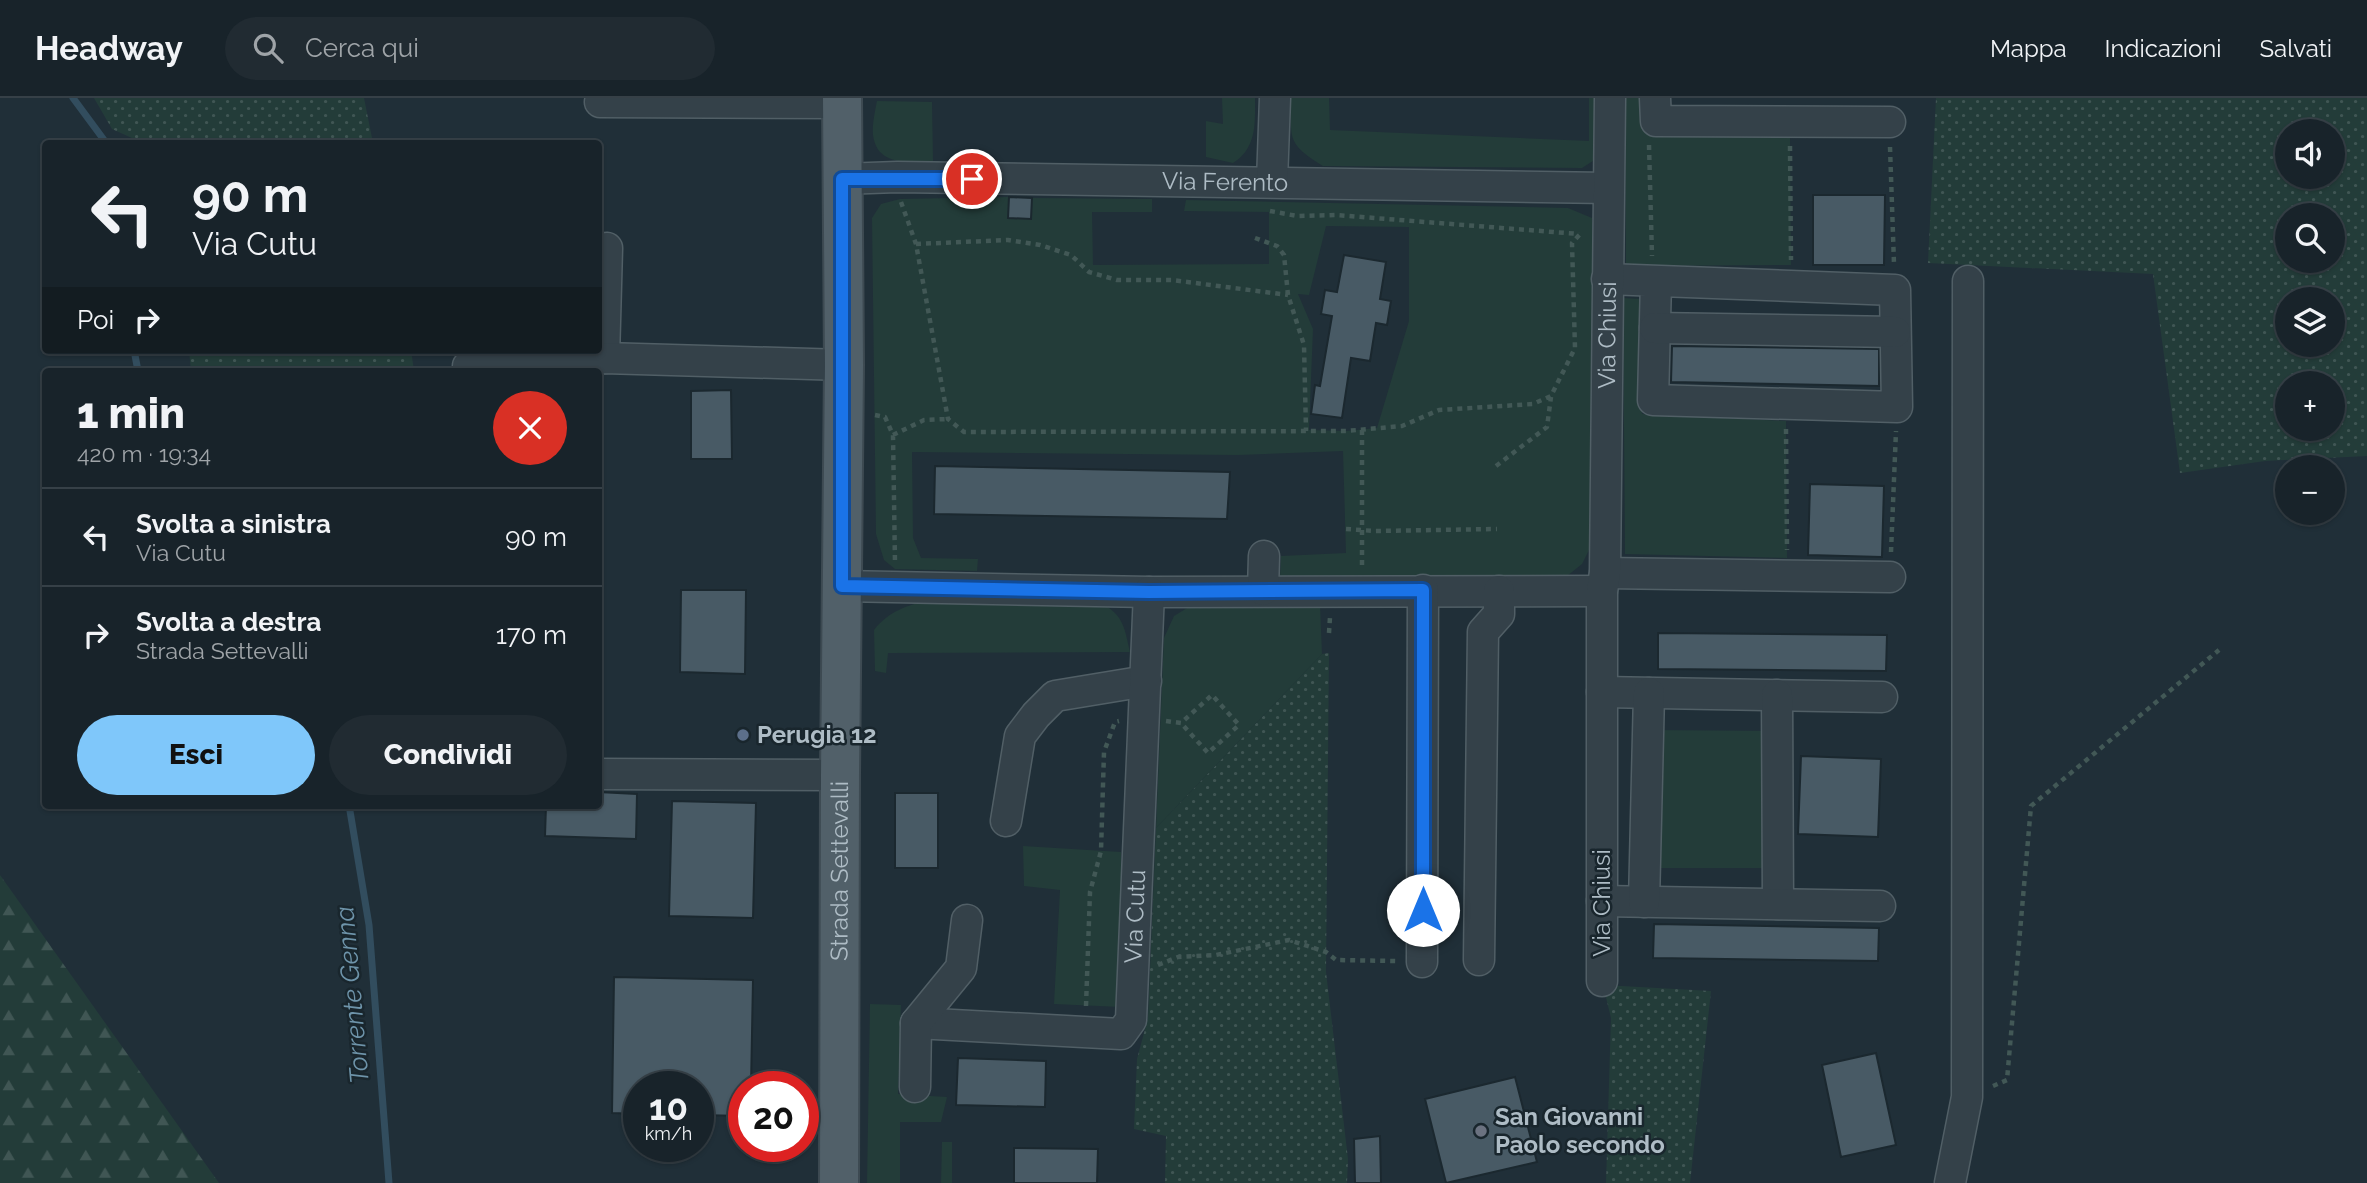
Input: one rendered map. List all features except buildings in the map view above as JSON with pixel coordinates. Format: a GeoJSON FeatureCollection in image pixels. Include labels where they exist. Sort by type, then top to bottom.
{"type":"FeatureCollection","features":[{"type":"Feature","properties":{"kind":"main road","name":"Strada Settevalli"},"geometry":{"type":"LineString","coordinates":[[839,1183],[844,365],[842,100]]}},
{"type":"Feature","properties":{"kind":"street"},"geometry":{"type":"LineString","coordinates":[[1272,181],[1275,98]]}},
{"type":"Feature","properties":{"kind":"street","name":"Via Chiusi"},"geometry":{"type":"LineString","coordinates":[[1602,981],[1602,692],[1609,98]]}},
{"type":"Feature","properties":{"kind":"street"},"geometry":{"type":"LineString","coordinates":[[1656,98],[1656,121],[1890,122]]}},
{"type":"Feature","properties":{"kind":"street"},"geometry":{"type":"LineString","coordinates":[[600,102],[842,100]]}},
{"type":"Feature","properties":{"kind":"street","name":"Via Ferento"},"geometry":{"type":"LineString","coordinates":[[842,179],[897,177],[1272,181],[1608,188]]}},
{"type":"Feature","properties":{"kind":"street"},"geometry":{"type":"LineString","coordinates":[[604,358],[607,248]]}},
{"type":"Feature","properties":{"kind":"street"},"geometry":{"type":"LineString","coordinates":[[1607,279],[1895,290],[1897,407],[1653,400],[1656,281]]}},
{"type":"Feature","properties":{"kind":"street"},"geometry":{"type":"LineString","coordinates":[[1950,1183],[1966,1097],[1968,281]]}},
{"type":"Feature","properties":{"kind":"street"},"geometry":{"type":"LineString","coordinates":[[1655,328],[1895,332]]}},
{"type":"Feature","properties":{"kind":"street"},"geometry":{"type":"LineString","coordinates":[[468,366],[604,358],[844,365]]}},
{"type":"Feature","properties":{"kind":"street"},"geometry":{"type":"LineString","coordinates":[[1263,590],[1264,556]]}},
{"type":"Feature","properties":{"kind":"street"},"geometry":{"type":"LineString","coordinates":[[842,586],[1149,592],[1499,591],[1604,582],[1889,577]]}},
{"type":"Feature","properties":{"kind":"street"},"geometry":{"type":"LineString","coordinates":[[1422,962],[1423,590]]}},
{"type":"Feature","properties":{"kind":"street"},"geometry":{"type":"LineString","coordinates":[[1479,960],[1483,632],[1499,614],[1499,591]]}},
{"type":"Feature","properties":{"kind":"street","name":"Via Cutu"},"geometry":{"type":"LineString","coordinates":[[916,1023],[1121,1034],[1131,1020],[1149,592]]}},
{"type":"Feature","properties":{"kind":"street"},"geometry":{"type":"LineString","coordinates":[[1006,821],[1020,736],[1055,696],[1146,681]]}},
{"type":"Feature","properties":{"kind":"street"},"geometry":{"type":"LineString","coordinates":[[1602,692],[1882,697]]}},
{"type":"Feature","properties":{"kind":"street"},"geometry":{"type":"LineString","coordinates":[[1644,902],[1649,693]]}},
{"type":"Feature","properties":{"kind":"street"},"geometry":{"type":"LineString","coordinates":[[1777,695],[1778,904]]}},
{"type":"Feature","properties":{"kind":"street"},"geometry":{"type":"LineString","coordinates":[[602,774],[840,775]]}},
{"type":"Feature","properties":{"kind":"street"},"geometry":{"type":"LineString","coordinates":[[1602,901],[1880,906]]}},
{"type":"Feature","properties":{"kind":"street"},"geometry":{"type":"LineString","coordinates":[[915,1087],[916,1023],[961,968],[967,920]]}},
{"type":"Feature","properties":{"kind":"path"},"geometry":{"type":"LineString","coordinates":[[1890,122],[1895,290]]}},
{"type":"Feature","properties":{"kind":"path"},"geometry":{"type":"LineString","coordinates":[[1790,133],[1790,286]]}},
{"type":"Feature","properties":{"kind":"path"},"geometry":{"type":"LineString","coordinates":[[1648,134],[1653,266],[1656,281]]}},
{"type":"Feature","properties":{"kind":"path"},"geometry":{"type":"LineString","coordinates":[[897,177],[900,199],[916,244],[948,419],[964,432],[1362,430],[1402,426],[1439,410],[1533,404],[1552,396]]}},
{"type":"Feature","properties":{"kind":"path"},"geometry":{"type":"LineString","coordinates":[[1269,211],[1297,216],[1336,215],[1579,233],[1586,230]]}},
{"type":"Feature","properties":{"kind":"path"},"geometry":{"type":"LineString","coordinates":[[1496,466],[1547,427],[1552,396],[1574,348],[1572,243],[1579,233]]}},
{"type":"Feature","properties":{"kind":"path"},"geometry":{"type":"LineString","coordinates":[[1255,238],[1277,246],[1283,255],[1288,295],[1304,345],[1306,432]]}},
{"type":"Feature","properties":{"kind":"path"},"geometry":{"type":"LineString","coordinates":[[916,244],[1008,240],[1040,245],[1071,255],[1090,272],[1117,279],[1172,280],[1288,295]]}},
{"type":"Feature","properties":{"kind":"path"},"geometry":{"type":"LineString","coordinates":[[1786,404],[1787,558]]}},
{"type":"Feature","properties":{"kind":"path"},"geometry":{"type":"LineString","coordinates":[[1889,577],[1897,407]]}},
{"type":"Feature","properties":{"kind":"path"},"geometry":{"type":"LineString","coordinates":[[875,415],[886,416],[893,435],[895,569]]}},
{"type":"Feature","properties":{"kind":"path"},"geometry":{"type":"LineString","coordinates":[[893,435],[924,420],[948,419]]}},
{"type":"Feature","properties":{"kind":"path"},"geometry":{"type":"LineString","coordinates":[[1362,430],[1362,580]]}},
{"type":"Feature","properties":{"kind":"path"},"geometry":{"type":"LineString","coordinates":[[1346,530],[1497,529]]}},
{"type":"Feature","properties":{"kind":"path"},"geometry":{"type":"LineString","coordinates":[[1966,1097],[2007,1080],[2031,806],[2219,650]]}},
{"type":"Feature","properties":{"kind":"path"},"geometry":{"type":"LineString","coordinates":[[1150,968],[1178,957],[1216,955],[1289,940],[1326,952],[1336,960],[1422,962]]}},
{"type":"Feature","properties":{"kind":"green space"},"geometry":{"type":"Polygon","coordinates":[[[94,98],[364,98],[372,140],[136,140],[112,129],[94,98]]]}},
{"type":"Feature","properties":{"kind":"green space"},"geometry":{"type":"Polygon","coordinates":[[[1222,98],[1255,98],[1251,142],[1241,157],[1233,163],[1206,157],[1206,121],[1223,124],[1222,98]]]}},
{"type":"Feature","properties":{"kind":"green space"},"geometry":{"type":"Polygon","coordinates":[[[1291,98],[1329,98],[1330,130],[1589,141],[1589,98],[1597,98],[1596,159],[1582,168],[1323,166],[1302,151],[1293,139],[1291,98]]]}},
{"type":"Feature","properties":{"kind":"green space"},"geometry":{"type":"Polygon","coordinates":[[[1625,98],[1645,98],[1645,134],[1790,133],[1791,265],[1626,266],[1625,98]]]}},
{"type":"Feature","properties":{"kind":"green space"},"geometry":{"type":"Polygon","coordinates":[[[1936,98],[2367,98],[2367,456],[2275,455],[2275,461],[2180,473],[2153,274],[1928,263],[1936,98]]]}},
{"type":"Feature","properties":{"kind":"green space"},"geometry":{"type":"Polygon","coordinates":[[[877,101],[932,102],[933,161],[905,162],[888,158],[881,153],[873,135],[877,101]]]}},
{"type":"Feature","properties":{"kind":"green space"},"geometry":{"type":"Polygon","coordinates":[[[1009,197],[1008,218],[1031,219],[1032,198],[1152,199],[1152,212],[1092,212],[1093,265],[1269,264],[1269,212],[1184,211],[1186,200],[1568,208],[1592,218],[1593,542],[1582,564],[1562,580],[1280,579],[1281,556],[1346,553],[1343,451],[1238,455],[912,452],[913,538],[921,558],[978,559],[977,571],[895,569],[884,560],[876,534],[872,218],[881,204],[900,199],[1009,197]],[[1326,226],[1309,295],[1298,294],[1313,329],[1309,430],[1377,428],[1409,321],[1409,227],[1326,226]]]}},
{"type":"Feature","properties":{"kind":"green space"},"geometry":{"type":"Polygon","coordinates":[[[1623,298],[1641,299],[1642,414],[1786,421],[1787,558],[1625,554],[1623,298]]]}},
{"type":"Feature","properties":{"kind":"green space"},"geometry":{"type":"Polygon","coordinates":[[[189,354],[412,354],[414,368],[191,368],[189,354]]]}},
{"type":"Feature","properties":{"kind":"green space"},"geometry":{"type":"Polygon","coordinates":[[[929,600],[1096,601],[1112,610],[1121,621],[1130,652],[888,653],[886,673],[875,671],[874,630],[898,610],[929,600]]]}},
{"type":"Feature","properties":{"kind":"green space"},"geometry":{"type":"Polygon","coordinates":[[[1320,604],[1322,654],[1156,828],[1164,638],[1174,616],[1192,605],[1320,604]]]}},
{"type":"Feature","properties":{"kind":"green space"},"geometry":{"type":"Polygon","coordinates":[[[1329,653],[1326,972],[1348,1159],[1347,1183],[1165,1183],[1166,1136],[1134,1129],[1137,1059],[1148,1018],[1156,828],[1322,654],[1329,653]]]}},
{"type":"Feature","properties":{"kind":"green space"},"geometry":{"type":"Polygon","coordinates":[[[1648,730],[1778,731],[1778,868],[1645,868],[1648,730]]]}},
{"type":"Feature","properties":{"kind":"green space"},"geometry":{"type":"Polygon","coordinates":[[[1023,846],[1121,852],[1121,1007],[1054,1004],[1060,890],[1024,886],[1023,846]]]}},
{"type":"Feature","properties":{"kind":"green space"},"geometry":{"type":"Polygon","coordinates":[[[0,875],[219,1183],[0,1183],[0,875]]]}},
{"type":"Feature","properties":{"kind":"green space"},"geometry":{"type":"Polygon","coordinates":[[[1603,985],[1711,991],[1690,1183],[1606,1183],[1611,1018],[1603,985]]]}},
{"type":"Feature","properties":{"kind":"green space"},"geometry":{"type":"Polygon","coordinates":[[[870,1004],[901,1005],[898,1094],[947,1097],[941,1122],[900,1122],[900,1183],[867,1183],[870,1004]]]}},
{"type":"Feature","properties":{"kind":"green space"},"geometry":{"type":"Polygon","coordinates":[[[942,1142],[952,1142],[952,1183],[941,1183],[942,1142]]]}},
{"type":"Feature","properties":{"kind":"waterway","name":"Torrente Genna"},"geometry":{"type":"LineString","coordinates":[[73,98],[104,140]]}},
{"type":"Feature","properties":{"kind":"waterway","name":"Torrente Genna"},"geometry":{"type":"LineString","coordinates":[[135,354],[137,368]]}},
{"type":"Feature","properties":{"kind":"waterway","name":"Torrente Genna"},"geometry":{"type":"LineString","coordinates":[[350,809],[369,925],[389,1183]]}},
{"type":"Feature","properties":{"kind":"place","name":"Perugia 12"},"geometry":{"type":"Point","coordinates":[743,735]}},
{"type":"Feature","properties":{"kind":"place","name":"San Giovanni Paolo secondo"},"geometry":{"type":"Point","coordinates":[1481,1131]}},
{"type":"Feature","properties":{"kind":"route"},"geometry":{"type":"LineString","coordinates":[[972,179],[842,179],[842,586],[1149,592],[1423,590],[1423,910]]}}]}
